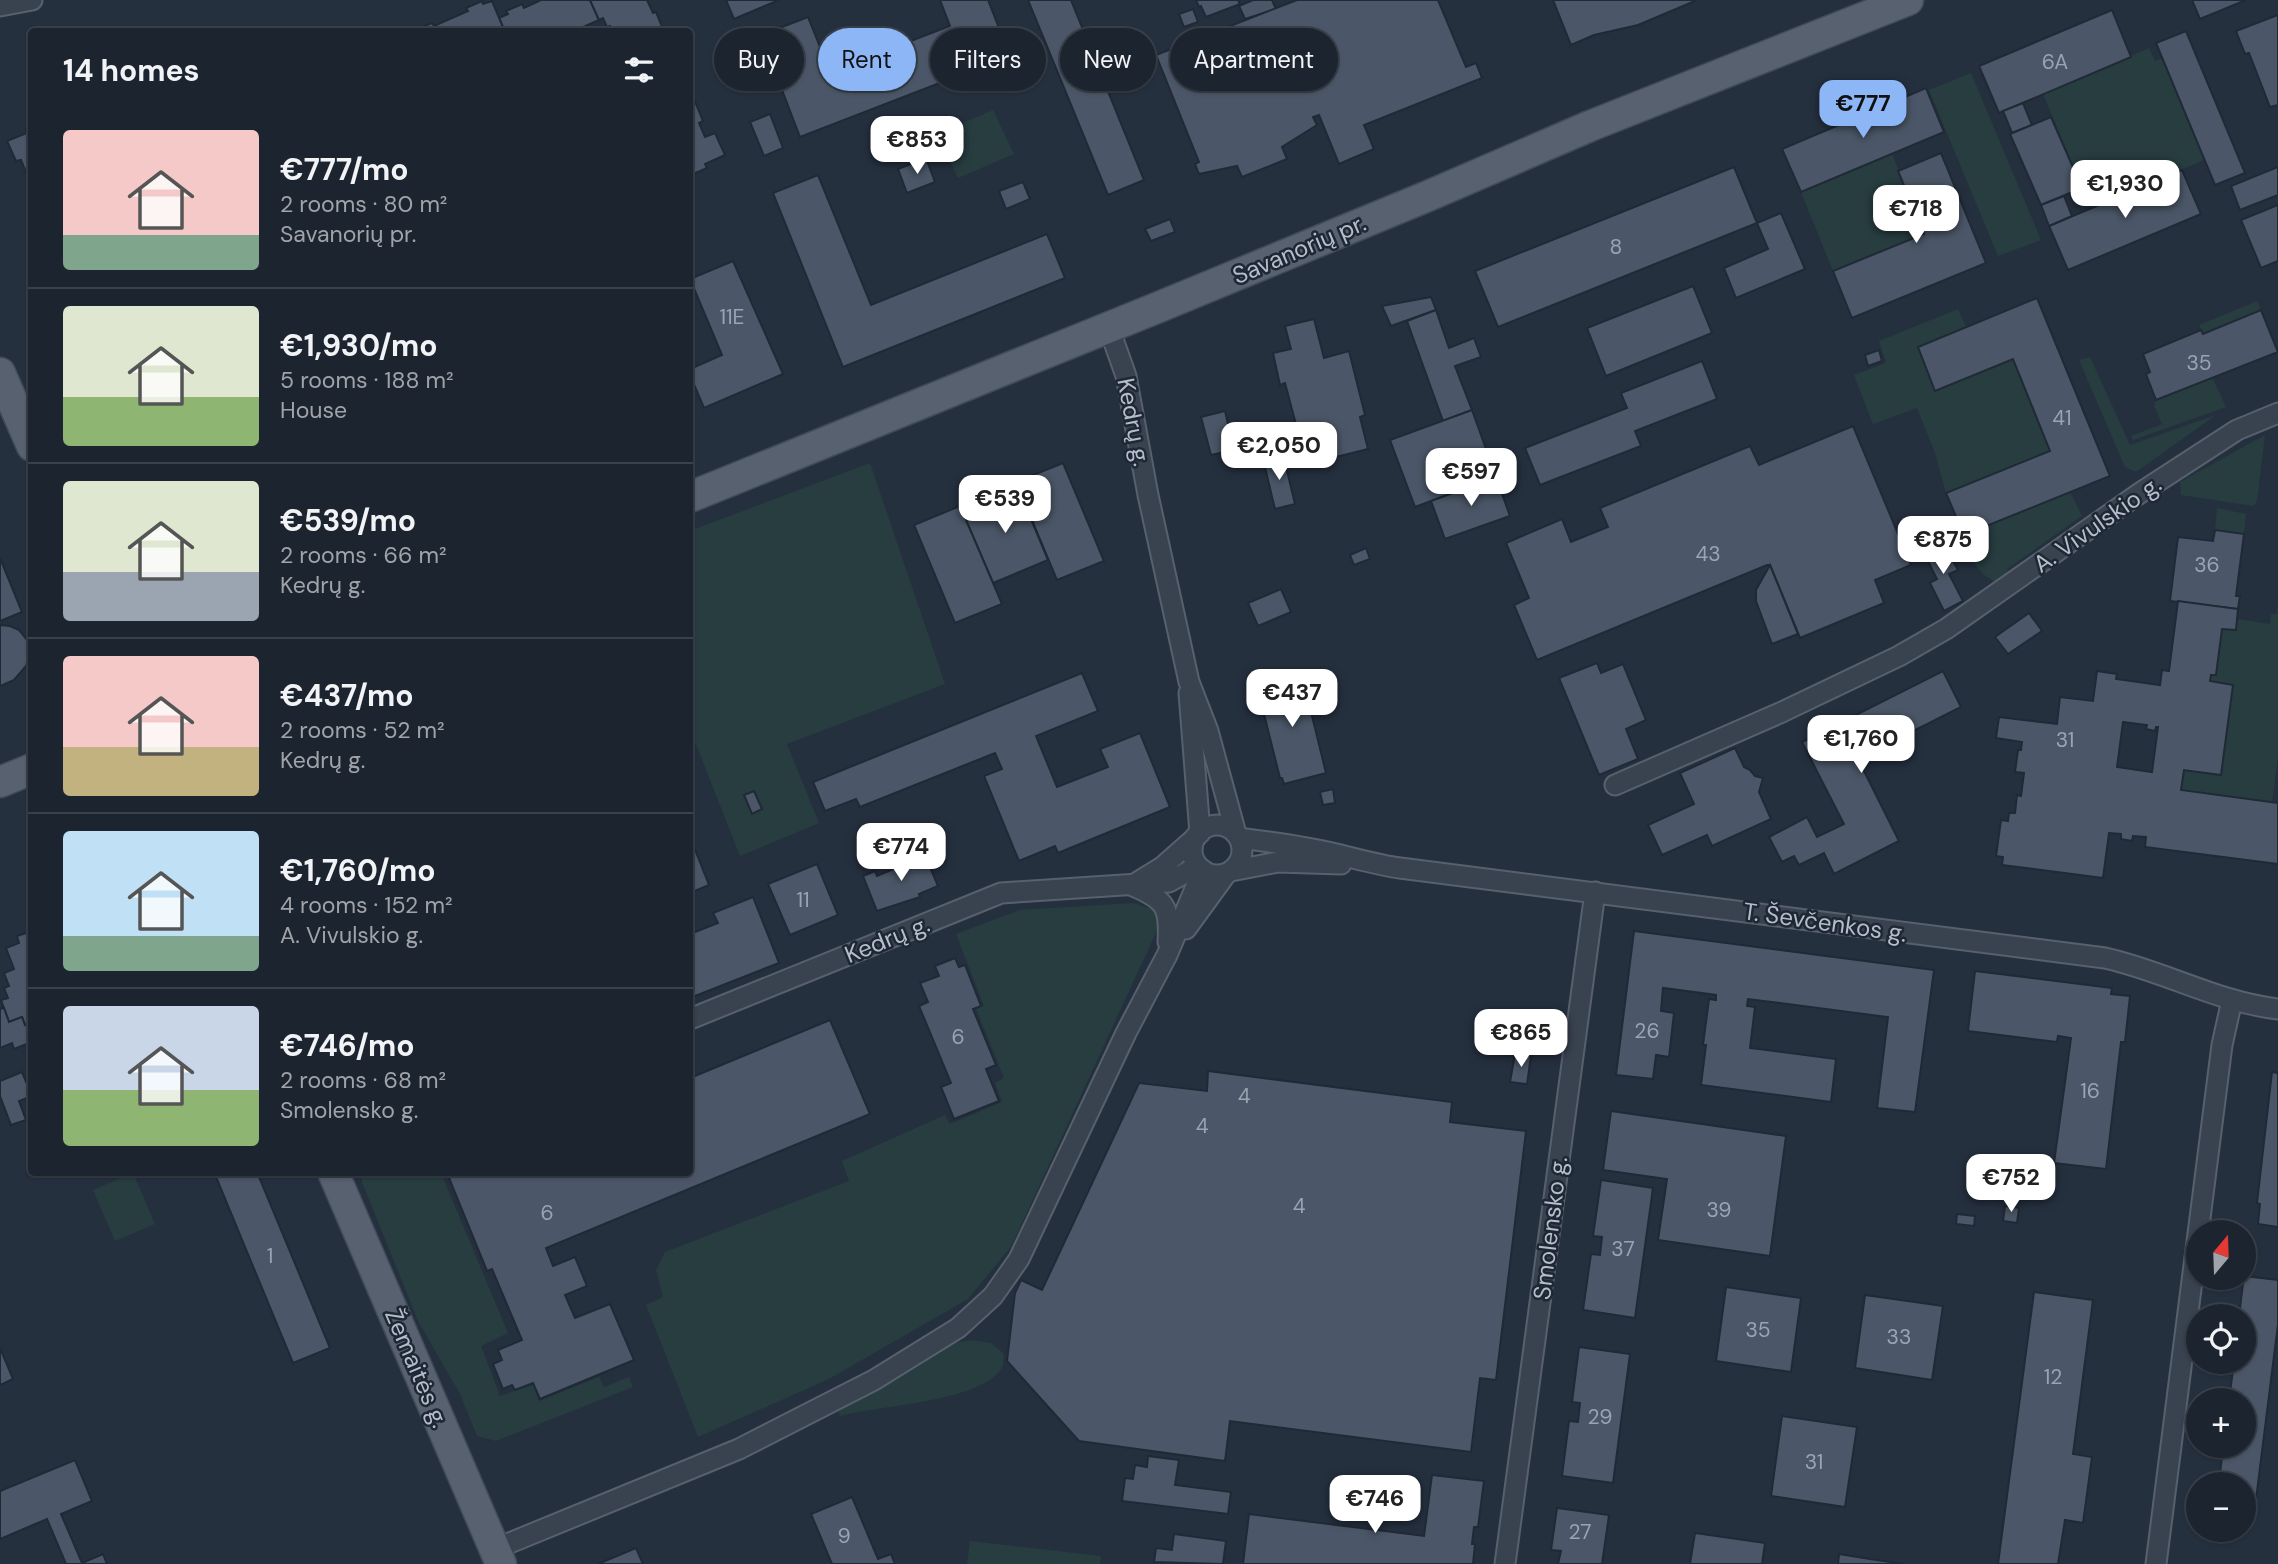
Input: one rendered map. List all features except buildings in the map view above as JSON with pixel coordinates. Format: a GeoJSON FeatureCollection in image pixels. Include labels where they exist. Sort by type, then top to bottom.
{"type":"FeatureCollection","features":[{"type":"Feature","properties":{"kind":"main road","name":"Savanorių pr."},"geometry":{"type":"LineString","coordinates":[[693,496],[1109,328],[1428,196],[1590,125],[1908,0]]}},
{"type":"Feature","properties":{"kind":"main road"},"geometry":{"type":"LineString","coordinates":[[0,373],[28,437]]}},
{"type":"Feature","properties":{"kind":"main road"},"geometry":{"type":"LineString","coordinates":[[0,782],[28,771]]}},
{"type":"Feature","properties":{"kind":"main road","name":"Žemaitės g."},"geometry":{"type":"LineString","coordinates":[[335,1176],[498,1556]]}},
{"type":"Feature","properties":{"kind":"street"},"geometry":{"type":"LineString","coordinates":[[0,6],[32,0]]}},
{"type":"Feature","properties":{"kind":"street","name":"Kedrų g."},"geometry":{"type":"LineString","coordinates":[[1109,328],[1126,376],[1145,481],[1189,682],[1208,731],[1237,836]]}},
{"type":"Feature","properties":{"kind":"street","name":"A. Vivulskio g."},"geometry":{"type":"LineString","coordinates":[[1615,785],[1782,712],[1899,656],[1945,629],[2237,430],[2278,413]]}},
{"type":"Feature","properties":{"kind":"street","name":"Kedrų g."},"geometry":{"type":"LineString","coordinates":[[1189,682],[1191,739],[1198,792],[1198,835]]}},
{"type":"Feature","properties":{"kind":"street"},"geometry":{"type":"LineString","coordinates":[[1132,886],[1161,867],[1198,835],[1215,826],[1226,828],[1237,836],[1242,853],[1238,863],[1167,955]]}},
{"type":"Feature","properties":{"kind":"street"},"geometry":{"type":"LineString","coordinates":[[1198,835],[1193,853],[1200,868],[1215,875],[1229,872]]}},
{"type":"Feature","properties":{"kind":"street","name":"T. Ševčenkos g."},"geometry":{"type":"LineString","coordinates":[[1237,836],[1338,854],[1365,863]]}},
{"type":"Feature","properties":{"kind":"street","name":"T. Ševčenkos g."},"geometry":{"type":"LineString","coordinates":[[1229,872],[1278,862],[1365,863],[2105,958],[2135,965],[2232,1000],[2278,1009]]}},
{"type":"Feature","properties":{"kind":"street"},"geometry":{"type":"LineString","coordinates":[[498,1556],[740,1449],[874,1380],[958,1328],[993,1296],[1019,1259],[1167,955],[1200,868]]}},
{"type":"Feature","properties":{"kind":"street","name":"Kedrų g."},"geometry":{"type":"LineString","coordinates":[[693,1018],[1000,892],[1169,882],[1200,868]]}},
{"type":"Feature","properties":{"kind":"street"},"geometry":{"type":"LineString","coordinates":[[1132,886],[1156,896],[1166,909],[1169,925],[1167,955]]}},
{"type":"Feature","properties":{"kind":"street","name":"Smolensko g."},"geometry":{"type":"LineString","coordinates":[[1505,1564],[1595,892]]}},
{"type":"Feature","properties":{"kind":"street"},"geometry":{"type":"LineString","coordinates":[[2156,1564],[2213,1110],[2225,1023],[2232,1000]]}},
{"type":"Feature","properties":{"kind":"green space"},"geometry":{"type":"Polygon","coordinates":[[[2149,48],[2155,61],[2162,58],[2204,160],[2091,208],[2043,94],[2149,48]]]}},
{"type":"Feature","properties":{"kind":"green space"},"geometry":{"type":"Polygon","coordinates":[[[1971,73],[2041,240],[1998,256],[1929,90],[1971,73]]]}},
{"type":"Feature","properties":{"kind":"green space"},"geometry":{"type":"Polygon","coordinates":[[[993,110],[1014,154],[958,178],[937,134],[993,110]]]}},
{"type":"Feature","properties":{"kind":"green space"},"geometry":{"type":"Polygon","coordinates":[[[1892,154],[1924,234],[1833,271],[1801,192],[1892,154]]]}},
{"type":"Feature","properties":{"kind":"green space"},"geometry":{"type":"Polygon","coordinates":[[[2257,301],[2261,310],[2203,334],[2199,325],[2257,301]]]}},
{"type":"Feature","properties":{"kind":"green space"},"geometry":{"type":"Polygon","coordinates":[[[1958,309],[1966,327],[1918,347],[1935,390],[2013,359],[2050,451],[1946,493],[1935,453],[1917,408],[1873,424],[1854,375],[1886,363],[1879,341],[1958,309]]]}},
{"type":"Feature","properties":{"kind":"green space"},"geometry":{"type":"Polygon","coordinates":[[[2090,357],[2130,445],[2216,415],[2136,472],[2125,467],[2079,360],[2090,357]]]}},
{"type":"Feature","properties":{"kind":"green space"},"geometry":{"type":"Polygon","coordinates":[[[2209,378],[2213,379],[2226,407],[2133,440],[2131,436],[2162,424],[2154,406],[2156,400],[2209,378]]]}},
{"type":"Feature","properties":{"kind":"green space"},"geometry":{"type":"Polygon","coordinates":[[[2265,435],[2254,506],[2181,495],[2180,482],[2265,435]]]}},
{"type":"Feature","properties":{"kind":"green space"},"geometry":{"type":"Polygon","coordinates":[[[870,463],[945,684],[787,744],[819,823],[740,856],[693,737],[693,530],[870,463]]]}},
{"type":"Feature","properties":{"kind":"green space"},"geometry":{"type":"Polygon","coordinates":[[[2070,492],[2082,516],[2007,569],[2010,574],[1996,582],[1982,573],[1972,557],[1964,535],[2070,492]]]}},
{"type":"Feature","properties":{"kind":"green space"},"geometry":{"type":"Polygon","coordinates":[[[2217,508],[2246,514],[2244,534],[2215,530],[2217,508]]]}},
{"type":"Feature","properties":{"kind":"green space"},"geometry":{"type":"Polygon","coordinates":[[[2278,602],[2278,756],[2272,802],[2181,790],[2184,770],[2221,775],[2233,685],[2210,681],[2211,675],[2216,675],[2222,629],[2236,630],[2237,619],[2270,624],[2271,614],[2277,614],[2278,602]]]}},
{"type":"Feature","properties":{"kind":"green space"},"geometry":{"type":"Polygon","coordinates":[[[1134,903],[1160,914],[1160,924],[1011,1247],[968,1299],[829,1379],[698,1437],[646,1305],[663,1297],[656,1270],[665,1252],[849,1181],[842,1161],[945,1115],[950,1124],[1002,1102],[995,1083],[1004,1078],[976,1009],[984,1006],[956,934],[1020,910],[1134,903]]]}},
{"type":"Feature","properties":{"kind":"green space"},"geometry":{"type":"Polygon","coordinates":[[[126,1176],[134,1176],[155,1224],[115,1241],[93,1190],[126,1176]]]}},
{"type":"Feature","properties":{"kind":"green space"},"geometry":{"type":"Polygon","coordinates":[[[362,1176],[442,1176],[508,1333],[481,1346],[500,1396],[533,1385],[539,1401],[599,1377],[604,1387],[629,1377],[633,1387],[496,1441],[477,1436],[460,1394],[418,1321],[362,1182],[362,1176]]]}},
{"type":"Feature","properties":{"kind":"green space"},"geometry":{"type":"Polygon","coordinates":[[[970,1340],[991,1343],[1004,1354],[1001,1370],[983,1384],[923,1402],[840,1416],[838,1409],[898,1379],[955,1343],[970,1340]]]}},
{"type":"Feature","properties":{"kind":"green space"},"geometry":{"type":"Polygon","coordinates":[[[970,1541],[1101,1556],[1100,1564],[967,1564],[970,1541]]]}}]}
